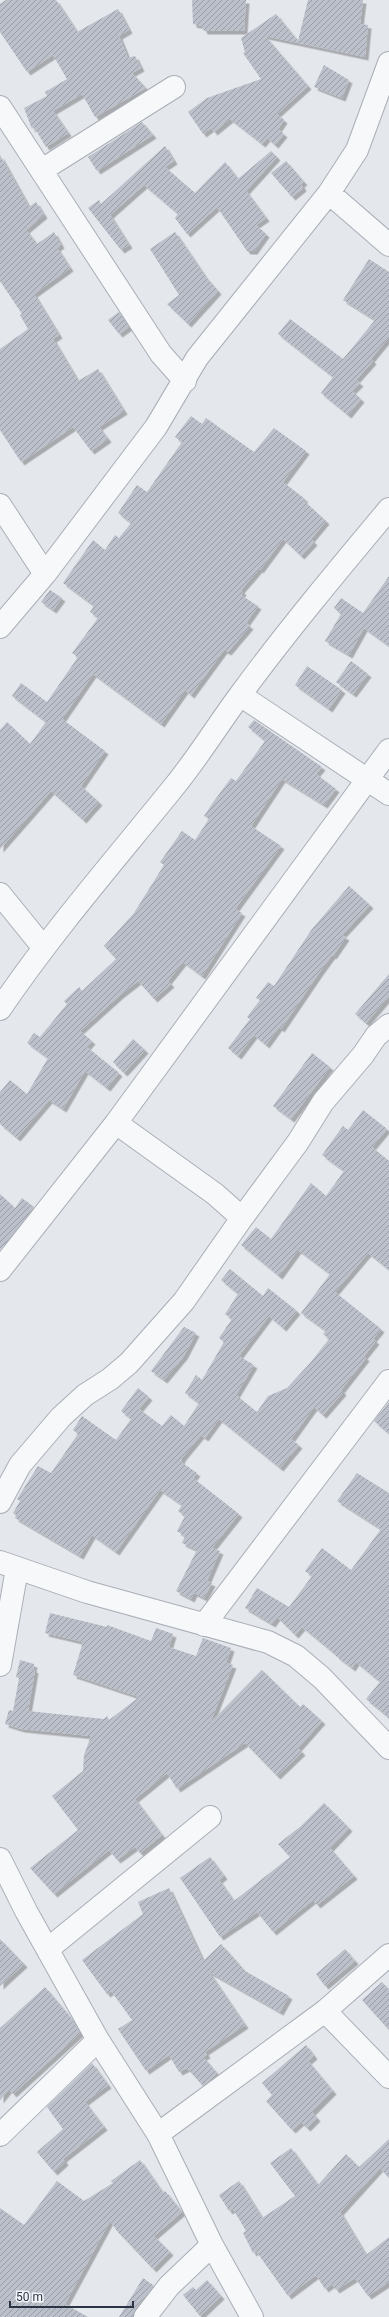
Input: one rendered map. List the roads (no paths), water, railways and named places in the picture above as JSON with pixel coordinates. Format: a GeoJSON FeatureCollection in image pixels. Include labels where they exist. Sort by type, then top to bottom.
{"type":"FeatureCollection","features":[{"type":"Feature","properties":{"kind":"street"},"geometry":{"type":"LineString","coordinates":[[0,627],[45,574],[156,427],[170,400],[185,381],[197,358],[329,193],[357,150],[389,63]]}},
{"type":"Feature","properties":{"kind":"street"},"geometry":{"type":"LineString","coordinates":[[42,170],[174,87]]}},
{"type":"Feature","properties":{"kind":"street"},"geometry":{"type":"LineString","coordinates":[[0,107],[161,354],[185,381]]}},
{"type":"Feature","properties":{"kind":"street"},"geometry":{"type":"LineString","coordinates":[[329,193],[389,245]]}},
{"type":"Feature","properties":{"kind":"street"},"geometry":{"type":"LineString","coordinates":[[0,505],[45,574]]}},
{"type":"Feature","properties":{"kind":"street"},"geometry":{"type":"LineString","coordinates":[[0,1009],[43,947],[173,788],[240,695],[316,597],[389,509]]}},
{"type":"Feature","properties":{"kind":"street"},"geometry":{"type":"LineString","coordinates":[[240,695],[389,794]]}},
{"type":"Feature","properties":{"kind":"street"},"geometry":{"type":"LineString","coordinates":[[0,1270],[116,1123],[389,750]]}},
{"type":"Feature","properties":{"kind":"street"},"geometry":{"type":"LineString","coordinates":[[0,894],[43,947]]}},
{"type":"Feature","properties":{"kind":"street"},"geometry":{"type":"LineString","coordinates":[[0,1502],[20,1465],[61,1417],[85,1395],[110,1379],[129,1363],[184,1301],[242,1218],[298,1142],[323,1102],[363,1055],[376,1036],[389,1025]]}},
{"type":"Feature","properties":{"kind":"street"},"geometry":{"type":"LineString","coordinates":[[116,1123],[215,1194],[242,1218]]}},
{"type":"Feature","properties":{"kind":"street"},"geometry":{"type":"LineString","coordinates":[[204,1625],[389,1381]]}},
{"type":"Feature","properties":{"kind":"street"},"geometry":{"type":"LineString","coordinates":[[0,1665],[9,1566],[88,1592],[268,1642],[296,1656],[322,1678],[389,1748]]}},
{"type":"Feature","properties":{"kind":"street"},"geometry":{"type":"LineString","coordinates":[[48,1949],[210,1817]]}},
{"type":"Feature","properties":{"kind":"street"},"geometry":{"type":"LineString","coordinates":[[2,1869],[98,2040],[158,2134],[212,2245],[252,2317]]}},
{"type":"Feature","properties":{"kind":"street"},"geometry":{"type":"LineString","coordinates":[[158,2134],[325,2011],[389,1955]]}},
{"type":"Feature","properties":{"kind":"street"},"geometry":{"type":"LineString","coordinates":[[325,2011],[389,2077]]}},
{"type":"Feature","properties":{"kind":"street"},"geometry":{"type":"LineString","coordinates":[[0,2135],[98,2040]]}},
{"type":"Feature","properties":{"kind":"street"},"geometry":{"type":"LineString","coordinates":[[145,2317],[169,2286],[212,2245]]}}]}
